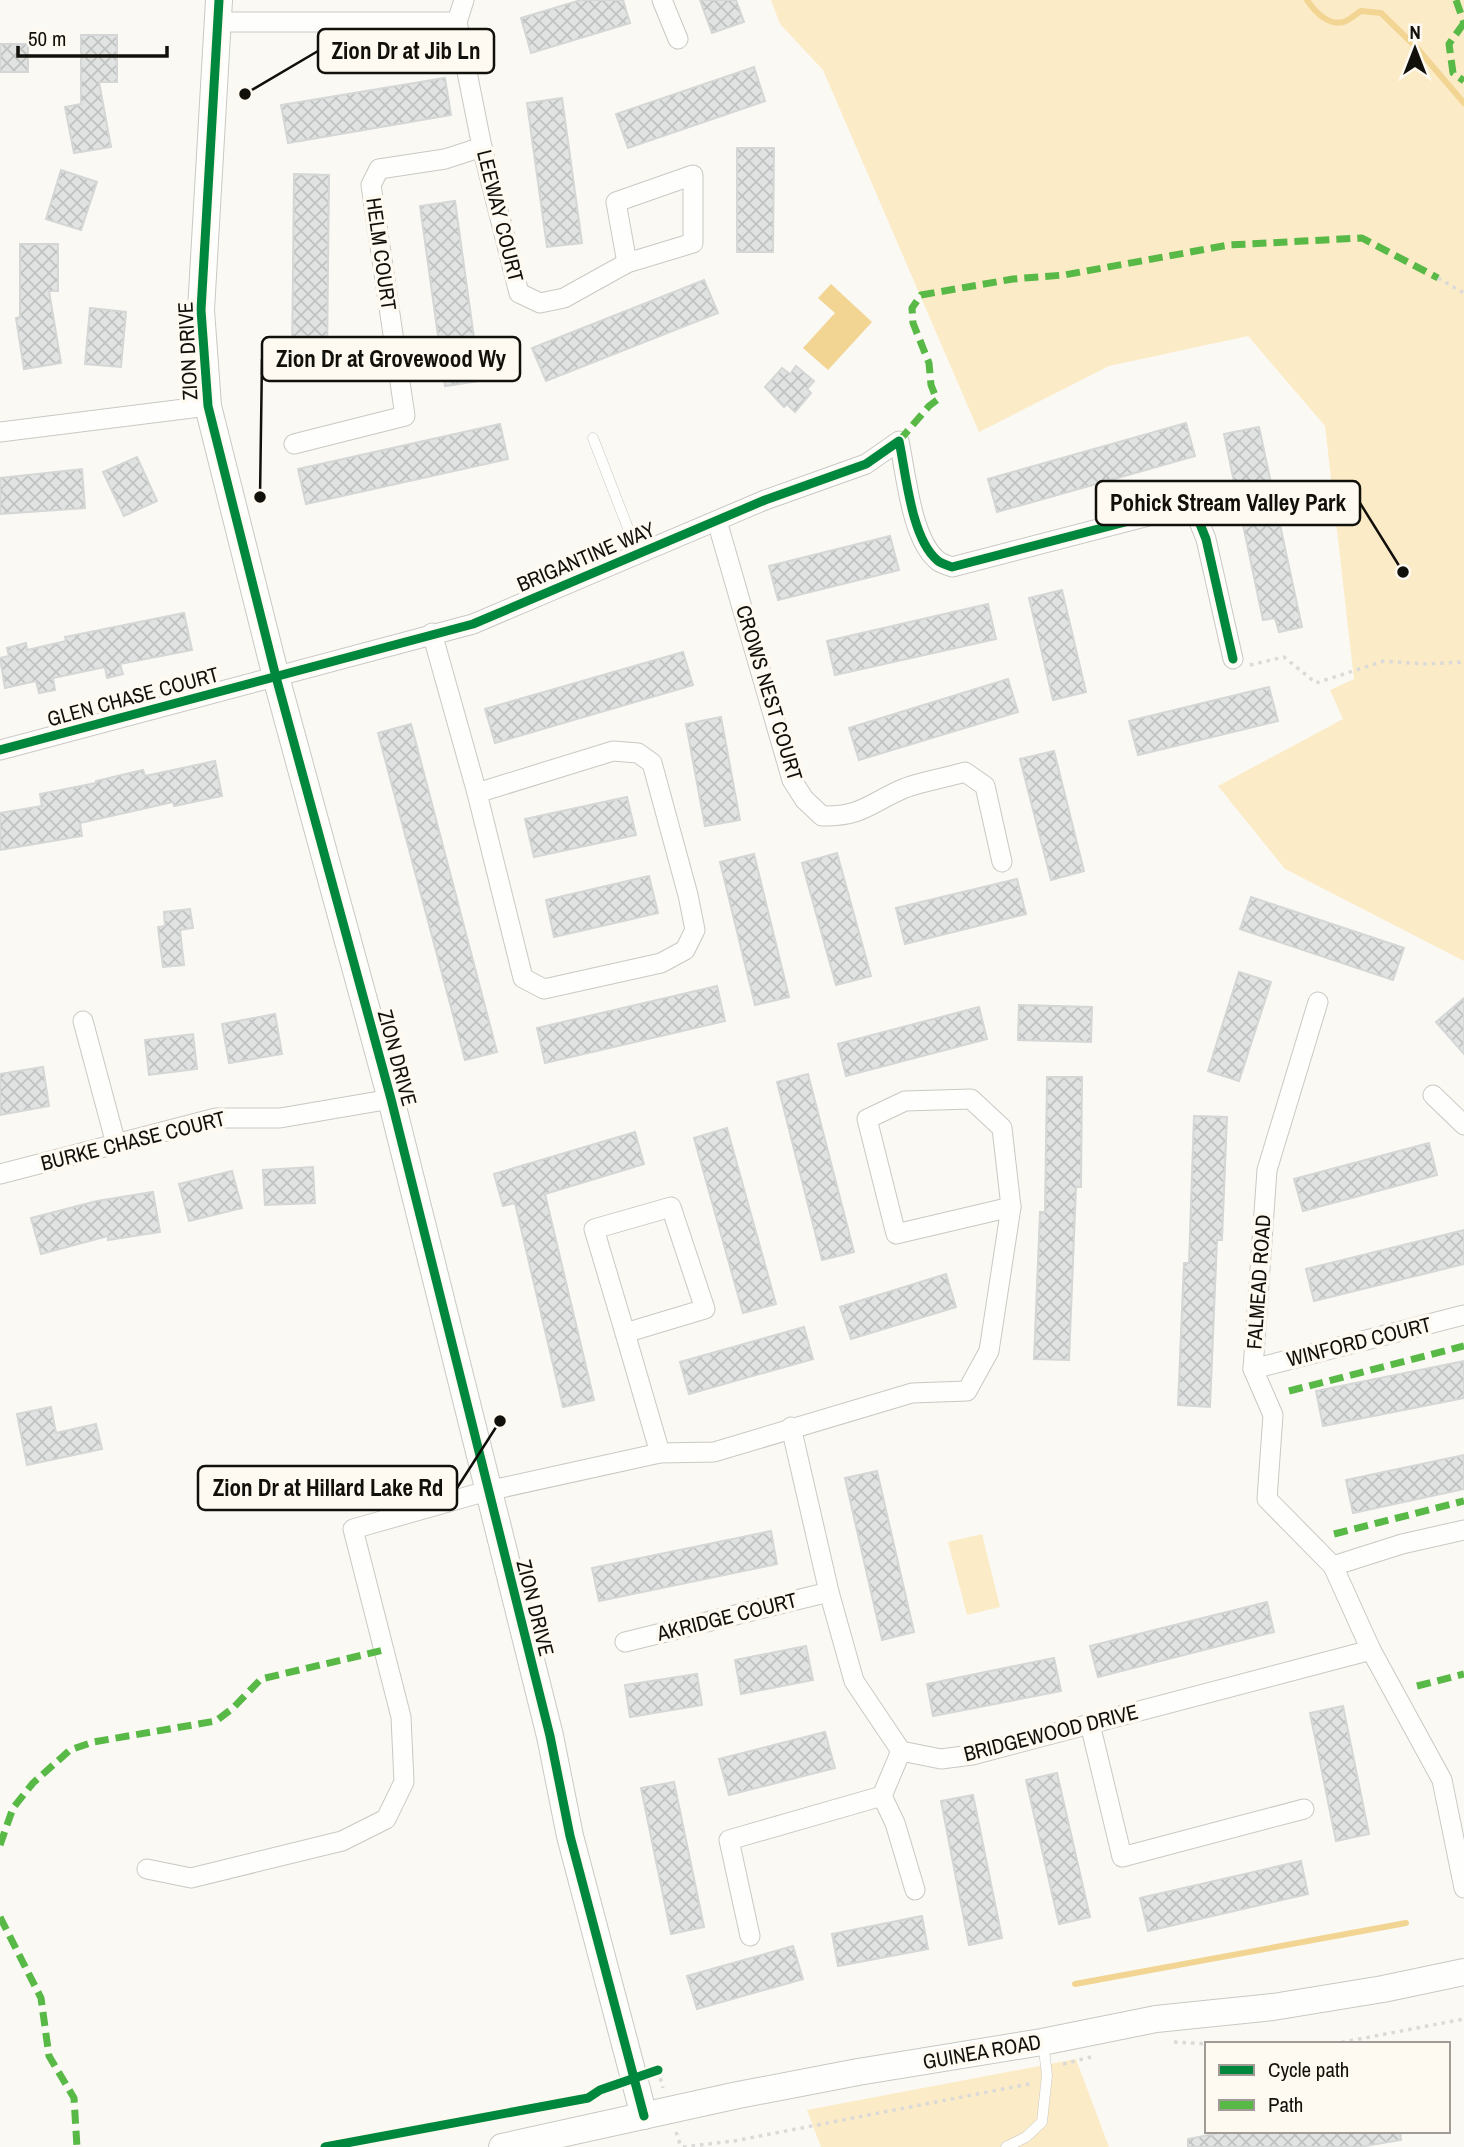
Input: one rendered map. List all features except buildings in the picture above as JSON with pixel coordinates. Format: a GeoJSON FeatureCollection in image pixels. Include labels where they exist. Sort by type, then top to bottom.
{"type":"FeatureCollection","features":[{"type":"Feature","properties":{"kind":"street"},"geometry":{"type":"LineString","coordinates":[[219,11],[457,22],[464,0]]}},
{"type":"Feature","properties":{"kind":"street"},"geometry":{"type":"LineString","coordinates":[[662,0],[678,39]]}},
{"type":"Feature","properties":{"kind":"street","name":"ZION DRIVE"},"geometry":{"type":"LineString","coordinates":[[219,11],[201,310],[208,406],[276,677],[391,1099],[550,1736],[570,1836],[657,2113]]}},
{"type":"Feature","properties":{"kind":"street","name":"LEEWAY COURT"},"geometry":{"type":"LineString","coordinates":[[457,22],[482,147],[519,293],[540,303],[564,298],[627,263],[693,243],[693,175],[616,201],[627,263]]}},
{"type":"Feature","properties":{"kind":"street","name":"HELM COURT"},"geometry":{"type":"LineString","coordinates":[[294,444],[405,416],[371,185],[379,169],[445,159],[482,147]]}},
{"type":"Feature","properties":{"kind":"street"},"geometry":{"type":"LineString","coordinates":[[0,432],[208,406]]}},
{"type":"Feature","properties":{"kind":"street","name":"BRIGANTINE WAY"},"geometry":{"type":"LineString","coordinates":[[276,677],[472,624],[765,500],[866,464],[899,441],[916,522],[926,545],[938,561],[952,567],[1183,507],[1198,519],[1206,539],[1233,659]]}},
{"type":"Feature","properties":{"kind":"street","name":"CROWS NEST COURT"},"geometry":{"type":"LineString","coordinates":[[718,521],[792,780],[804,799],[822,816],[844,816],[871,807],[905,789],[965,772],[985,786],[1002,862]]}},
{"type":"Feature","properties":{"kind":"street"},"geometry":{"type":"LineString","coordinates":[[432,634],[477,793],[523,978],[544,989],[661,963],[685,950],[695,930],[688,895],[652,764],[638,753],[613,751],[477,793]]}},
{"type":"Feature","properties":{"kind":"street","name":"GLEN CHASE COURT"},"geometry":{"type":"LineString","coordinates":[[0,750],[276,677]]}},
{"type":"Feature","properties":{"kind":"street","name":"FALMEAD ROAD"},"geometry":{"type":"LineString","coordinates":[[1318,1002],[1267,1170],[1253,1369],[1273,1415],[1267,1499],[1333,1566],[1371,1650],[1442,1780],[1460,1843],[1464,1888]]}},
{"type":"Feature","properties":{"kind":"street"},"geometry":{"type":"LineString","coordinates":[[83,1021],[116,1144]]}},
{"type":"Feature","properties":{"kind":"street"},"geometry":{"type":"LineString","coordinates":[[1433,1094],[1464,1125]]}},
{"type":"Feature","properties":{"kind":"street","name":"BURKE CHASE COURT"},"geometry":{"type":"LineString","coordinates":[[0,1174],[216,1118],[280,1118],[391,1099]]}},
{"type":"Feature","properties":{"kind":"street"},"geometry":{"type":"LineString","coordinates":[[147,1869],[191,1878],[342,1841],[386,1819],[404,1782],[401,1717],[353,1529],[487,1491],[660,1453],[714,1452],[912,1393],[967,1391],[989,1351],[1011,1207],[1002,1128],[971,1099],[905,1101],[867,1119],[896,1234],[1011,1207]]}},
{"type":"Feature","properties":{"kind":"street"},"geometry":{"type":"LineString","coordinates":[[625,1333],[705,1309],[671,1207],[594,1230],[660,1453]]}},
{"type":"Feature","properties":{"kind":"street","name":"WINFORD COURT"},"geometry":{"type":"LineString","coordinates":[[1253,1369],[1464,1315]]}},
{"type":"Feature","properties":{"kind":"street"},"geometry":{"type":"LineString","coordinates":[[791,1427],[829,1592],[854,1681],[901,1751],[882,1796],[895,1823],[915,1890]]}},
{"type":"Feature","properties":{"kind":"street"},"geometry":{"type":"LineString","coordinates":[[1333,1566],[1402,1544],[1464,1530]]}},
{"type":"Feature","properties":{"kind":"street","name":"AKRIDGE COURT"},"geometry":{"type":"LineString","coordinates":[[625,1642],[829,1592]]}},
{"type":"Feature","properties":{"kind":"street","name":"BRIDGEWOOD DRIVE"},"geometry":{"type":"LineString","coordinates":[[901,1751],[940,1759],[972,1755],[1371,1650]]}},
{"type":"Feature","properties":{"kind":"street"},"geometry":{"type":"LineString","coordinates":[[1090,1724],[1122,1857],[1304,1809]]}},
{"type":"Feature","properties":{"kind":"street"},"geometry":{"type":"LineString","coordinates":[[750,1936],[729,1840],[882,1796]]}},
{"type":"Feature","properties":{"kind":"street","name":"GUINEA ROAD"},"geometry":{"type":"LineString","coordinates":[[502,2147],[858,2072],[1042,2042],[1156,2019],[1273,2007],[1369,1992],[1464,1972]]}},
{"type":"Feature","properties":{"kind":"lane"},"geometry":{"type":"LineString","coordinates":[[593,438],[638,554]]}},
{"type":"Feature","properties":{"kind":"lane"},"geometry":{"type":"LineString","coordinates":[[1006,2147],[1026,2137],[1042,2122],[1047,2075],[1042,2042]]}},
{"type":"Feature","properties":{"kind":"path"},"geometry":{"type":"LineString","coordinates":[[1438,278],[1464,293]]}},
{"type":"Feature","properties":{"kind":"path"},"geometry":{"type":"LineString","coordinates":[[1233,659],[1237,668],[1284,657],[1316,683],[1384,661],[1424,664],[1464,662]]}},
{"type":"Feature","properties":{"kind":"path"},"geometry":{"type":"LineString","coordinates":[[1343,2042],[1464,2019]]}},
{"type":"Feature","properties":{"kind":"path"},"geometry":{"type":"LineString","coordinates":[[1171,2042],[1205,2044]]}},
{"type":"Feature","properties":{"kind":"path"},"geometry":{"type":"LineString","coordinates":[[1063,2064],[1093,2057]]}},
{"type":"Feature","properties":{"kind":"path"},"geometry":{"type":"LineString","coordinates":[[646,2074],[657,2113],[680,2144],[688,2147],[734,2141],[1039,2082]]}},
{"type":"Feature","properties":{"kind":"shaded area"},"geometry":{"type":"Polygon","coordinates":[[[771,0],[1464,0],[1464,961],[1285,869],[1218,786],[1343,719],[1330,690],[1354,679],[1325,426],[1248,336],[1109,366],[979,432],[823,70],[780,24],[771,0]]]}},
{"type":"Feature","properties":{"kind":"shaded area"},"geometry":{"type":"Polygon","coordinates":[[[831,284],[872,322],[828,370],[803,348],[835,313],[818,298],[831,284]]]}},
{"type":"Feature","properties":{"kind":"shaded area"},"geometry":{"type":"Polygon","coordinates":[[[982,1534],[1000,1607],[967,1615],[948,1542],[982,1534]]]}},
{"type":"Feature","properties":{"kind":"shaded area"},"geometry":{"type":"Polygon","coordinates":[[[1076,2059],[1109,2147],[821,2147],[807,2110],[1076,2059]]]}},
{"type":"Feature","properties":{"kind":"waterway"},"geometry":{"type":"LineString","coordinates":[[1307,0],[1319,14],[1334,22],[1346,21],[1361,11],[1381,13],[1417,48],[1464,103]]}},
{"type":"Feature","properties":{"kind":"waterway"},"geometry":{"type":"LineString","coordinates":[[1075,1984],[1406,1923]]}},
{"type":"Feature","properties":{"kind":"marked path"},"geometry":{"type":"LineString","coordinates":[[1456,0],[1464,23]]}},
{"type":"Feature","properties":{"kind":"marked path"},"geometry":{"type":"LineString","coordinates":[[1464,23],[1449,44],[1453,73],[1464,81]]}},
{"type":"Feature","properties":{"kind":"marked path"},"geometry":{"type":"LineString","coordinates":[[899,441],[937,400],[931,385],[929,363],[913,323],[912,308],[921,295],[1013,279],[1064,275],[1229,245],[1362,238],[1438,278]]}},
{"type":"Feature","properties":{"kind":"marked path"},"geometry":{"type":"LineString","coordinates":[[1289,1391],[1464,1346]]}},
{"type":"Feature","properties":{"kind":"marked path"},"geometry":{"type":"LineString","coordinates":[[1334,1534],[1464,1501]]}},
{"type":"Feature","properties":{"kind":"marked path"},"geometry":{"type":"LineString","coordinates":[[0,1845],[13,1808],[33,1783],[70,1750],[93,1742],[216,1721],[261,1679],[384,1650]]}},
{"type":"Feature","properties":{"kind":"marked path"},"geometry":{"type":"LineString","coordinates":[[1417,1686],[1464,1674]]}},
{"type":"Feature","properties":{"kind":"marked path"},"geometry":{"type":"LineString","coordinates":[[0,1917],[41,1998],[49,2056],[74,2098],[77,2147]]}},
{"type":"Feature","properties":{"kind":"cycle path"},"geometry":{"type":"LineString","coordinates":[[219,0],[201,310],[208,406],[276,677],[391,1099],[550,1736],[570,1836],[644,2116]]}},
{"type":"Feature","properties":{"kind":"cycle path"},"geometry":{"type":"LineString","coordinates":[[0,750],[473,624],[765,500],[866,464],[899,441],[911,504],[921,537],[937,560],[952,567],[1183,507],[1198,519],[1206,539],[1233,659]]}},
{"type":"Feature","properties":{"kind":"cycle path"},"geometry":{"type":"LineString","coordinates":[[325,2147],[588,2098],[600,2090],[658,2070]]}},
{"type":"Feature","properties":{"kind":"place","name":"Zion Dr at Jib Ln"},"geometry":{"type":"Point","coordinates":[245,94]}},
{"type":"Feature","properties":{"kind":"place","name":"Zion Dr at Grovewood Wy"},"geometry":{"type":"Point","coordinates":[260,497]}},
{"type":"Feature","properties":{"kind":"place","name":"Pohick Stream Valley Park"},"geometry":{"type":"Point","coordinates":[1403,572]}},
{"type":"Feature","properties":{"kind":"place","name":"Zion Dr at Hillard Lake Rd"},"geometry":{"type":"Point","coordinates":[500,1421]}}]}
